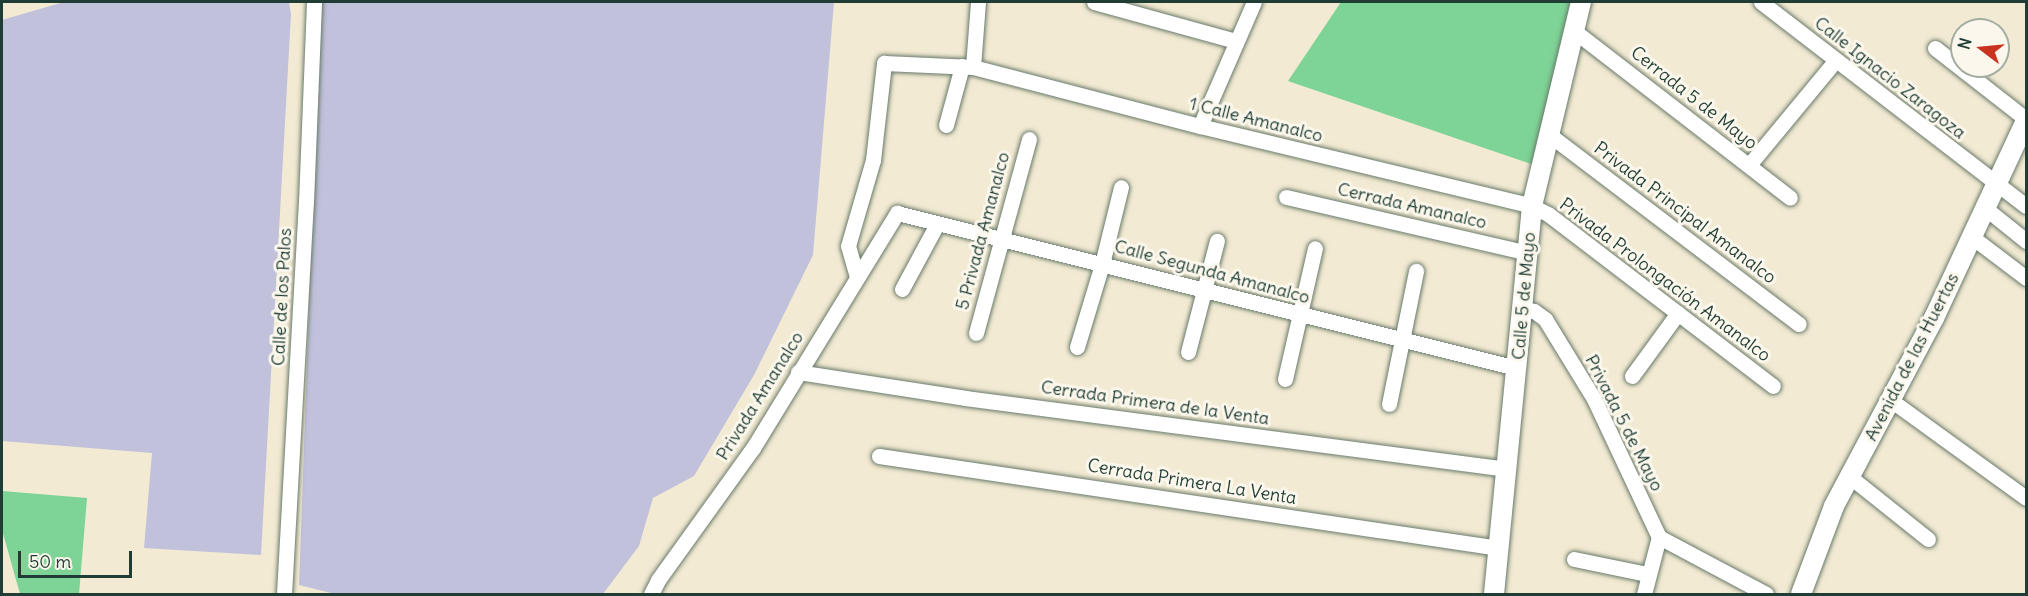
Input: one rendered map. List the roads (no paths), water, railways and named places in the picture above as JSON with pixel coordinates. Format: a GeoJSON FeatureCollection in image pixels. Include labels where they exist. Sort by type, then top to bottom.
{"type":"FeatureCollection","features":[{"type":"Feature","properties":{"kind":"street","name":"Calle de los Palos"},"geometry":{"type":"LineString","coordinates":[[284,594],[300,333],[314,2]]}},
{"type":"Feature","properties":{"kind":"street"},"geometry":{"type":"LineString","coordinates":[[946,125],[968,66],[978,2]]}},
{"type":"Feature","properties":{"kind":"street"},"geometry":{"type":"LineString","coordinates":[[1094,2],[1236,41]]}},
{"type":"Feature","properties":{"kind":"street"},"geometry":{"type":"LineString","coordinates":[[1200,126],[1254,2]]}},
{"type":"Feature","properties":{"kind":"street","name":"Calle 5 de Mayo"},"geometry":{"type":"LineString","coordinates":[[1494,594],[1532,206],[1581,2]]}},
{"type":"Feature","properties":{"kind":"street","name":"Calle Ignacio Zaragoza"},"geometry":{"type":"LineString","coordinates":[[1761,2],[2026,206]]}},
{"type":"Feature","properties":{"kind":"street","name":"Cerrada 5 de Mayo"},"geometry":{"type":"LineString","coordinates":[[1573,30],[1790,198]]}},
{"type":"Feature","properties":{"kind":"street"},"geometry":{"type":"LineString","coordinates":[[1935,48],[2026,120]]}},
{"type":"Feature","properties":{"kind":"street"},"geometry":{"type":"LineString","coordinates":[[1749,165],[1835,61]]}},
{"type":"Feature","properties":{"kind":"street","name":"1 Calle Amanalco"},"geometry":{"type":"LineString","coordinates":[[857,277],[848,246],[873,160],[884,63],[968,66],[1200,126],[1532,206]]}},
{"type":"Feature","properties":{"kind":"street","name":"Avenida de las Huertas"},"geometry":{"type":"LineString","coordinates":[[1801,594],[1834,506],[1892,400],[2026,120]]}},
{"type":"Feature","properties":{"kind":"street","name":"Privada Principal Amanalco"},"geometry":{"type":"LineString","coordinates":[[1548,133],[1799,324]]}},
{"type":"Feature","properties":{"kind":"street","name":"5 Privada Amanalco"},"geometry":{"type":"LineString","coordinates":[[976,333],[1029,139]]}},
{"type":"Feature","properties":{"kind":"street"},"geometry":{"type":"LineString","coordinates":[[1077,347],[1102,264],[1121,187]]}},
{"type":"Feature","properties":{"kind":"street","name":"Cerrada Amanalco"},"geometry":{"type":"LineString","coordinates":[[1286,197],[1528,253]]}},
{"type":"Feature","properties":{"kind":"street","name":"Privada Prolongación Amanalco"},"geometry":{"type":"LineString","coordinates":[[1532,206],[1548,214],[1773,386]]}},
{"type":"Feature","properties":{"kind":"street"},"geometry":{"type":"LineString","coordinates":[[1985,208],[2026,241]]}},
{"type":"Feature","properties":{"kind":"street","name":"Privada Amanalco"},"geometry":{"type":"LineString","coordinates":[[651,594],[658,580],[753,448],[897,213]]}},
{"type":"Feature","properties":{"kind":"street","name":"Calle Segunda Amanalco"},"geometry":{"type":"LineString","coordinates":[[897,213],[1102,264],[1203,292],[1517,368]]}},
{"type":"Feature","properties":{"kind":"street"},"geometry":{"type":"LineString","coordinates":[[902,289],[936,224]]}},
{"type":"Feature","properties":{"kind":"street"},"geometry":{"type":"LineString","coordinates":[[1972,237],[2026,278]]}},
{"type":"Feature","properties":{"kind":"street"},"geometry":{"type":"LineString","coordinates":[[1188,352],[1217,241]]}},
{"type":"Feature","properties":{"kind":"street"},"geometry":{"type":"LineString","coordinates":[[1285,379],[1315,248]]}},
{"type":"Feature","properties":{"kind":"street"},"geometry":{"type":"LineString","coordinates":[[1389,404],[1416,271]]}},
{"type":"Feature","properties":{"kind":"street","name":"Privada 5 de Mayo"},"geometry":{"type":"LineString","coordinates":[[1522,308],[1534,311],[1545,319],[1594,399],[1659,537]]}},
{"type":"Feature","properties":{"kind":"street"},"geometry":{"type":"LineString","coordinates":[[1632,376],[1678,313]]}},
{"type":"Feature","properties":{"kind":"street","name":"Cerrada Primera de la Venta"},"geometry":{"type":"LineString","coordinates":[[798,372],[965,398],[1507,470]]}},
{"type":"Feature","properties":{"kind":"street"},"geometry":{"type":"LineString","coordinates":[[1892,400],[2026,498]]}},
{"type":"Feature","properties":{"kind":"street","name":"Cerrada Primera La Venta"},"geometry":{"type":"LineString","coordinates":[[879,456],[1499,548]]}},
{"type":"Feature","properties":{"kind":"street"},"geometry":{"type":"LineString","coordinates":[[1849,476],[1928,539]]}},
{"type":"Feature","properties":{"kind":"street"},"geometry":{"type":"LineString","coordinates":[[1644,594],[1647,574],[1659,537],[1766,594]]}},
{"type":"Feature","properties":{"kind":"street"},"geometry":{"type":"LineString","coordinates":[[1574,559],[1647,574]]}}]}
